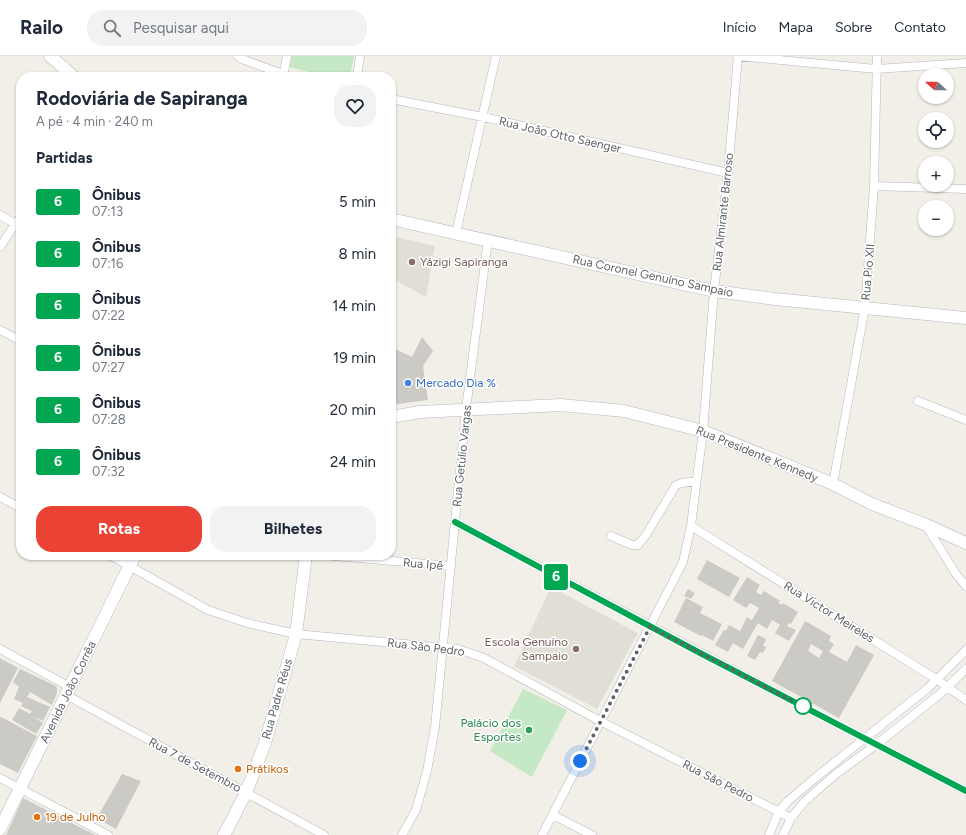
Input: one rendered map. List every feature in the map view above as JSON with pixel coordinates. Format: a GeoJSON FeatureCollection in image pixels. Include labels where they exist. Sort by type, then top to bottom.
{"type":"FeatureCollection","features":[{"type":"Feature","properties":{"kind":"main road"},"geometry":{"type":"LineString","coordinates":[[50,56],[68,72]]}},
{"type":"Feature","properties":{"kind":"main road","name":"Rua Coronel Genuíno Sampaio"},"geometry":{"type":"LineString","coordinates":[[396,220],[714,291],[775,299],[966,318]]}},
{"type":"Feature","properties":{"kind":"main road","name":"Rua Presidente Kennedy"},"geometry":{"type":"LineString","coordinates":[[396,416],[420,412],[561,405],[624,411],[703,431],[833,484],[872,504],[924,524],[966,543]]}},
{"type":"Feature","properties":{"kind":"main road","name":"Avenida João Corrêa"},"geometry":{"type":"LineString","coordinates":[[0,829],[132,560]]}},
{"type":"Feature","properties":{"kind":"main road","name":"Rua Padre Réus"},"geometry":{"type":"LineString","coordinates":[[224,835],[246,793],[265,743],[296,634],[305,560]]}},
{"type":"Feature","properties":{"kind":"street"},"geometry":{"type":"LineString","coordinates":[[238,56],[276,72]]}},
{"type":"Feature","properties":{"kind":"street"},"geometry":{"type":"LineString","coordinates":[[286,72],[287,56]]}},
{"type":"Feature","properties":{"kind":"street"},"geometry":{"type":"LineString","coordinates":[[358,72],[360,56]]}},
{"type":"Feature","properties":{"kind":"street"},"geometry":{"type":"LineString","coordinates":[[456,233],[496,56]]}},
{"type":"Feature","properties":{"kind":"street"},"geometry":{"type":"LineString","coordinates":[[738,56],[876,69],[966,62]]}},
{"type":"Feature","properties":{"kind":"street","name":"Rua Almirante Barroso"},"geometry":{"type":"LineString","coordinates":[[542,835],[683,562],[691,526],[703,431],[714,291],[728,173],[738,56]]}},
{"type":"Feature","properties":{"kind":"street","name":"Rua Pio XII"},"geometry":{"type":"LineString","coordinates":[[833,484],[865,307],[874,186],[877,56]]}},
{"type":"Feature","properties":{"kind":"street","name":"Rua João Otto Saenger"},"geometry":{"type":"LineString","coordinates":[[396,100],[483,117],[728,173]]}},
{"type":"Feature","properties":{"kind":"street"},"geometry":{"type":"LineString","coordinates":[[874,186],[966,189]]}},
{"type":"Feature","properties":{"kind":"street"},"geometry":{"type":"LineString","coordinates":[[0,215],[15,224],[0,247]]}},
{"type":"Feature","properties":{"kind":"street","name":"Rua Getúlio Vargas"},"geometry":{"type":"LineString","coordinates":[[402,835],[416,810],[427,771],[435,728],[466,409],[488,240]]}},
{"type":"Feature","properties":{"kind":"street"},"geometry":{"type":"LineString","coordinates":[[0,330],[16,338]]}},
{"type":"Feature","properties":{"kind":"street"},"geometry":{"type":"LineString","coordinates":[[918,401],[966,420]]}},
{"type":"Feature","properties":{"kind":"street"},"geometry":{"type":"LineString","coordinates":[[611,536],[632,545],[638,545],[646,535],[676,485],[696,482]]}},
{"type":"Feature","properties":{"kind":"street"},"geometry":{"type":"LineString","coordinates":[[0,497],[16,505]]}},
{"type":"Feature","properties":{"kind":"street"},"geometry":{"type":"LineString","coordinates":[[455,522],[650,627],[966,791]]}},
{"type":"Feature","properties":{"kind":"street"},"geometry":{"type":"LineString","coordinates":[[924,524],[956,574],[966,586]]}},
{"type":"Feature","properties":{"kind":"street","name":"Rua Victor Meireles"},"geometry":{"type":"LineString","coordinates":[[691,526],[936,679],[966,700]]}},
{"type":"Feature","properties":{"kind":"street","name":"Rua São Pedro"},"geometry":{"type":"LineString","coordinates":[[132,560],[208,610],[247,623],[296,634],[458,649],[484,658],[600,721],[791,818]]}},
{"type":"Feature","properties":{"kind":"street","name":"Rua Ipê"},"geometry":{"type":"LineString","coordinates":[[381,560],[451,566]]}},
{"type":"Feature","properties":{"kind":"street","name":"Rua 7 de Setembro"},"geometry":{"type":"LineString","coordinates":[[0,649],[68,691],[246,793],[324,835]]}},
{"type":"Feature","properties":{"kind":"street"},"geometry":{"type":"LineString","coordinates":[[770,835],[779,811],[788,801],[864,738],[928,688],[966,650]]}},
{"type":"Feature","properties":{"kind":"street"},"geometry":{"type":"LineString","coordinates":[[783,835],[791,818],[805,801],[836,774],[877,744],[948,687],[966,669]]}},
{"type":"Feature","properties":{"kind":"street"},"geometry":{"type":"LineString","coordinates":[[0,778],[108,835]]}},
{"type":"Feature","properties":{"kind":"street"},"geometry":{"type":"LineString","coordinates":[[553,815],[592,835]]}},
{"type":"Feature","properties":{"kind":"shaded area","name":"Yázigi Sapiranga"},"geometry":{"type":"Polygon","coordinates":[[[396,237],[435,246],[426,297],[396,281],[396,237]]]}},
{"type":"Feature","properties":{"kind":"shaded area","name":"Escola Genuíno Sampaio"},"geometry":{"type":"Polygon","coordinates":[[[551,587],[638,633],[597,709],[514,666],[551,587]]]}},
{"type":"Feature","properties":{"kind":"green space"},"geometry":{"type":"Polygon","coordinates":[[[292,56],[354,56],[351,72],[309,72],[289,67],[292,56]]]}},
{"type":"Feature","properties":{"kind":"green space","name":"Palácio dos Esportes"},"geometry":{"type":"Polygon","coordinates":[[[523,689],[567,710],[532,777],[490,751],[523,689]]]}},
{"type":"Feature","properties":{"kind":"building","name":"Mercado Dia %"},"geometry":{"type":"Polygon","coordinates":[[[422,337],[433,351],[423,366],[428,400],[396,404],[396,349],[412,357],[422,337]]]}},
{"type":"Feature","properties":{"kind":"building"},"geometry":{"type":"Polygon","coordinates":[[[707,560],[740,578],[729,597],[697,579],[707,560]]]}},
{"type":"Feature","properties":{"kind":"building"},"geometry":{"type":"Polygon","coordinates":[[[747,577],[760,585],[756,592],[761,595],[764,591],[780,601],[778,603],[782,605],[783,603],[798,612],[791,624],[789,623],[787,626],[796,630],[789,641],[775,633],[780,625],[772,620],[767,629],[758,623],[743,649],[733,643],[728,652],[715,645],[724,630],[726,631],[729,625],[740,631],[747,617],[752,620],[759,608],[750,603],[746,608],[733,600],[747,577]]]}},
{"type":"Feature","properties":{"kind":"building"},"geometry":{"type":"Polygon","coordinates":[[[688,589],[695,593],[691,599],[684,596],[688,589]]]}},
{"type":"Feature","properties":{"kind":"building"},"geometry":{"type":"Polygon","coordinates":[[[686,598],[703,607],[700,613],[722,624],[713,641],[674,622],[686,598]]]}},
{"type":"Feature","properties":{"kind":"building"},"geometry":{"type":"Polygon","coordinates":[[[805,621],[831,636],[829,641],[834,644],[829,652],[847,662],[856,645],[874,655],[839,718],[772,681],[805,621]],[[811,644],[808,651],[819,658],[823,651],[811,644]]]}},
{"type":"Feature","properties":{"kind":"building"},"geometry":{"type":"Polygon","coordinates":[[[758,635],[766,639],[763,646],[766,647],[763,653],[760,652],[755,660],[747,656],[758,635]]]}},
{"type":"Feature","properties":{"kind":"building"},"geometry":{"type":"Polygon","coordinates":[[[0,658],[18,668],[0,703],[0,658]]]}},
{"type":"Feature","properties":{"kind":"building"},"geometry":{"type":"Polygon","coordinates":[[[20,669],[56,686],[57,689],[52,705],[30,692],[27,697],[50,707],[43,721],[32,716],[43,723],[36,734],[12,720],[19,708],[30,714],[32,711],[21,706],[23,703],[14,699],[19,687],[13,682],[20,669]]]}},
{"type":"Feature","properties":{"kind":"building"},"geometry":{"type":"Polygon","coordinates":[[[1,717],[37,736],[18,773],[0,764],[1,717]]]}},
{"type":"Feature","properties":{"kind":"building"},"geometry":{"type":"Polygon","coordinates":[[[122,774],[141,781],[116,829],[97,818],[122,774]]]}},
{"type":"Feature","properties":{"kind":"building","name":"19 de Julho"},"geometry":{"type":"Polygon","coordinates":[[[23,798],[95,835],[6,835],[23,798]]]}},
{"type":"Feature","properties":{"kind":"bus line","name":"6"},"geometry":{"type":"LineString","coordinates":[[455,522],[700,653],[966,791]]}},
{"type":"Feature","properties":{"kind":"place","name":"Yázigi Sapiranga"},"geometry":{"type":"Point","coordinates":[412,262]}},
{"type":"Feature","properties":{"kind":"place","name":"Mercado Dia %"},"geometry":{"type":"Point","coordinates":[408,383]}},
{"type":"Feature","properties":{"kind":"place","name":"Escola Genuíno Sampaio"},"geometry":{"type":"Point","coordinates":[576,649]}},
{"type":"Feature","properties":{"kind":"place","name":"Palácio dos Esportes"},"geometry":{"type":"Point","coordinates":[529,730]}},
{"type":"Feature","properties":{"kind":"place","name":"Prátikos"},"geometry":{"type":"Point","coordinates":[238,769]}},
{"type":"Feature","properties":{"kind":"place","name":"19 de Julho"},"geometry":{"type":"Point","coordinates":[37,817]}},
{"type":"Feature","properties":{"kind":"route"},"geometry":{"type":"LineString","coordinates":[[580,761],[650,627],[808,709],[803,706]]}}]}
